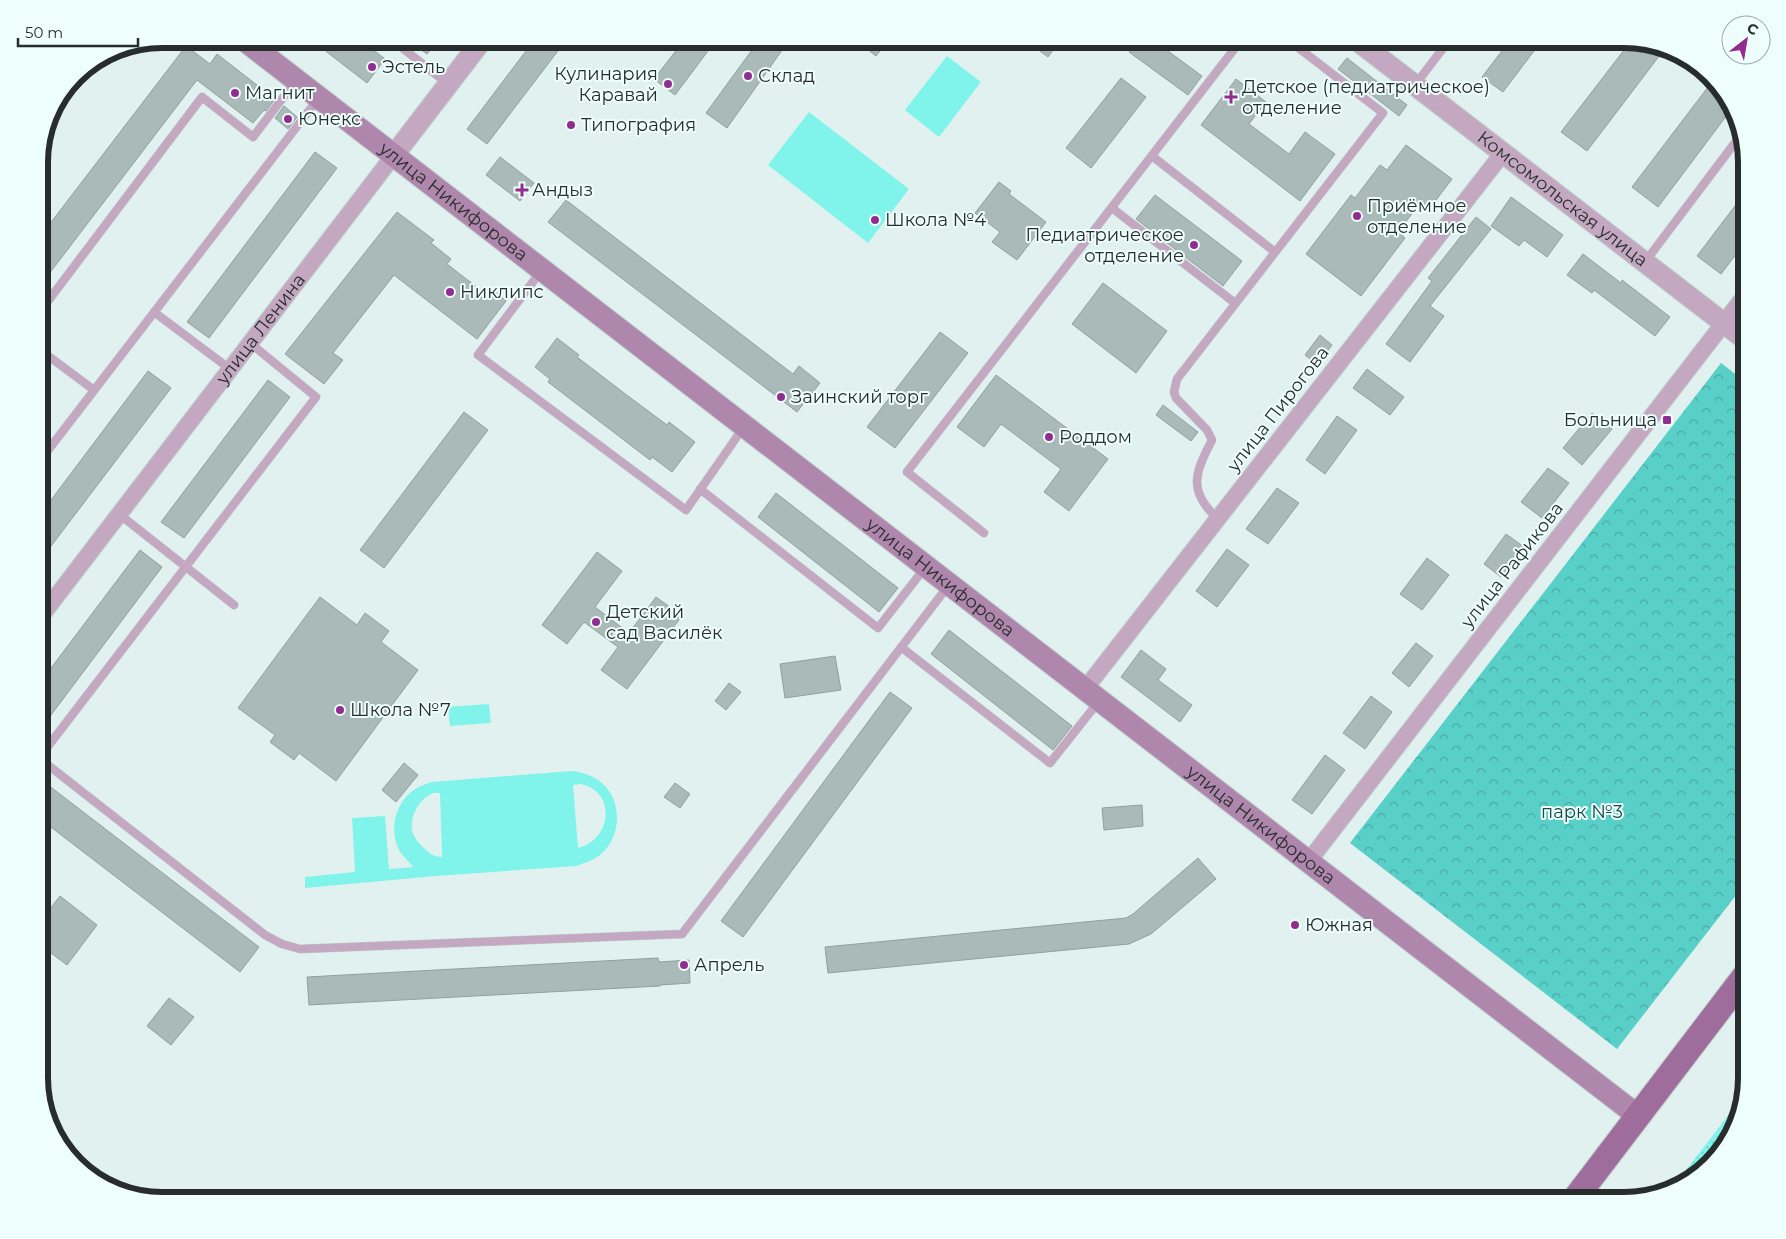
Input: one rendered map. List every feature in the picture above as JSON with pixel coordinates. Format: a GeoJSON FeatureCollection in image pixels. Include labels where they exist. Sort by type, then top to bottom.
{"type":"FeatureCollection","features":[{"type":"Feature","properties":{"kind":"main road","name":"улица Никифорова"},"geometry":{"type":"LineString","coordinates":[[255,48],[1638,1116]]}},
{"type":"Feature","properties":{"kind":"main road"},"geometry":{"type":"LineString","coordinates":[[1580,1192],[1738,986]]}},
{"type":"Feature","properties":{"kind":"street","name":"улица Ленина"},"geometry":{"type":"LineString","coordinates":[[48,606],[476,48]]}},
{"type":"Feature","properties":{"kind":"street","name":"Комсомольская улица"},"geometry":{"type":"LineString","coordinates":[[1367,48],[1738,334]]}},
{"type":"Feature","properties":{"kind":"street","name":"улица Пирогова"},"geometry":{"type":"LineString","coordinates":[[1092,695],[1218,519],[1503,153]]}},
{"type":"Feature","properties":{"kind":"street","name":"улица Рафикова"},"geometry":{"type":"LineString","coordinates":[[1308,862],[1738,304]]}},
{"type":"Feature","properties":{"kind":"lane"},"geometry":{"type":"LineString","coordinates":[[402,48],[448,84]]}},
{"type":"Feature","properties":{"kind":"lane"},"geometry":{"type":"LineString","coordinates":[[984,533],[907,472],[1235,48]]}},
{"type":"Feature","properties":{"kind":"lane"},"geometry":{"type":"LineString","coordinates":[[1218,519],[1206,508],[1201,499],[1197,484],[1198,472],[1212,440],[1207,430],[1176,398],[1174,386],[1177,378],[1382,113],[1299,48]]}},
{"type":"Feature","properties":{"kind":"lane"},"geometry":{"type":"LineString","coordinates":[[1415,85],[1443,48]]}},
{"type":"Feature","properties":{"kind":"lane"},"geometry":{"type":"LineString","coordinates":[[48,301],[202,97],[253,137],[296,80]]}},
{"type":"Feature","properties":{"kind":"lane"},"geometry":{"type":"LineString","coordinates":[[48,450],[319,97]]}},
{"type":"Feature","properties":{"kind":"lane"},"geometry":{"type":"LineString","coordinates":[[1644,262],[1737,140]]}},
{"type":"Feature","properties":{"kind":"lane"},"geometry":{"type":"LineString","coordinates":[[1152,156],[1275,252]]}},
{"type":"Feature","properties":{"kind":"lane"},"geometry":{"type":"LineString","coordinates":[[1112,208],[1235,303]]}},
{"type":"Feature","properties":{"kind":"lane"},"geometry":{"type":"LineString","coordinates":[[542,270],[478,355],[686,510],[744,426]]}},
{"type":"Feature","properties":{"kind":"lane"},"geometry":{"type":"LineString","coordinates":[[154,312],[230,369]]}},
{"type":"Feature","properties":{"kind":"lane"},"geometry":{"type":"LineString","coordinates":[[48,746],[316,397],[250,343]]}},
{"type":"Feature","properties":{"kind":"lane"},"geometry":{"type":"LineString","coordinates":[[48,356],[94,390]]}},
{"type":"Feature","properties":{"kind":"lane"},"geometry":{"type":"LineString","coordinates":[[700,489],[878,628],[926,566]]}},
{"type":"Feature","properties":{"kind":"lane"},"geometry":{"type":"LineString","coordinates":[[119,514],[234,605]]}},
{"type":"Feature","properties":{"kind":"lane"},"geometry":{"type":"LineString","coordinates":[[48,765],[264,936],[300,949],[682,934],[949,584]]}},
{"type":"Feature","properties":{"kind":"lane"},"geometry":{"type":"LineString","coordinates":[[901,647],[1050,763],[1092,695]]}},
{"type":"Feature","properties":{"kind":"shaded area"},"geometry":{"type":"Polygon","coordinates":[[[947,56],[981,82],[939,137],[905,110],[947,56]]]}},
{"type":"Feature","properties":{"kind":"shaded area"},"geometry":{"type":"Polygon","coordinates":[[[809,112],[909,189],[868,243],[768,165],[809,112]]]}},
{"type":"Feature","properties":{"kind":"shaded area"},"geometry":{"type":"Polygon","coordinates":[[[489,704],[491,723],[450,726],[448,707],[489,704]]]}},
{"type":"Feature","properties":{"kind":"shaded area"},"geometry":{"type":"Polygon","coordinates":[[[572,771],[582,773],[598,780],[612,796],[616,806],[617,817],[613,838],[600,855],[576,866],[305,888],[305,877],[355,872],[352,818],[385,816],[389,869],[413,867],[400,852],[397,845],[394,828],[395,820],[405,798],[416,789],[432,782],[572,771]],[[580,784],[573,785],[578,848],[590,843],[598,835],[604,825],[606,815],[600,795],[592,788],[580,784]],[[434,793],[424,798],[414,813],[412,830],[417,841],[427,851],[435,856],[442,857],[440,793],[434,793]]]}},
{"type":"Feature","properties":{"kind":"shaded area"},"geometry":{"type":"Polygon","coordinates":[[[1733,1108],[1727,1128],[1710,1153],[1694,1168],[1682,1175],[1733,1108]]]}},
{"type":"Feature","properties":{"kind":"green space","name":"парк №3"},"geometry":{"type":"Polygon","coordinates":[[[1721,363],[1738,376],[1738,893],[1617,1049],[1350,843],[1721,363]]]}},
{"type":"Feature","properties":{"kind":"building"},"geometry":{"type":"Polygon","coordinates":[[[184,48],[189,48],[210,64],[217,54],[275,99],[253,123],[197,80],[48,275],[48,226],[184,48]]]}},
{"type":"Feature","properties":{"kind":"building"},"geometry":{"type":"Polygon","coordinates":[[[322,48],[371,48],[385,59],[367,83],[322,48]]]}},
{"type":"Feature","properties":{"kind":"building"},"geometry":{"type":"Polygon","coordinates":[[[419,48],[432,48],[427,54],[419,48]]]}},
{"type":"Feature","properties":{"kind":"building"},"geometry":{"type":"Polygon","coordinates":[[[528,48],[560,48],[487,144],[467,129],[528,48]]]}},
{"type":"Feature","properties":{"kind":"building"},"geometry":{"type":"Polygon","coordinates":[[[678,48],[710,48],[675,95],[654,79],[678,48]]]}},
{"type":"Feature","properties":{"kind":"building","name":"Склад"},"geometry":{"type":"Polygon","coordinates":[[[753,48],[784,48],[727,128],[706,113],[753,48]]]}},
{"type":"Feature","properties":{"kind":"building"},"geometry":{"type":"Polygon","coordinates":[[[866,48],[882,48],[876,56],[866,48]]]}},
{"type":"Feature","properties":{"kind":"building"},"geometry":{"type":"Polygon","coordinates":[[[1036,48],[1054,48],[1048,57],[1036,48]]]}},
{"type":"Feature","properties":{"kind":"building"},"geometry":{"type":"Polygon","coordinates":[[[1132,48],[1170,48],[1168,51],[1202,76],[1188,95],[1129,52],[1132,48]]]}},
{"type":"Feature","properties":{"kind":"building"},"geometry":{"type":"Polygon","coordinates":[[[1504,48],[1536,48],[1503,92],[1482,77],[1504,48]]]}},
{"type":"Feature","properties":{"kind":"building"},"geometry":{"type":"Polygon","coordinates":[[[1626,48],[1639,48],[1661,54],[1587,151],[1561,132],[1626,48]]]}},
{"type":"Feature","properties":{"kind":"building"},"geometry":{"type":"Polygon","coordinates":[[[1347,58],[1407,105],[1399,116],[1338,69],[1347,58]]]}},
{"type":"Feature","properties":{"kind":"building"},"geometry":{"type":"Polygon","coordinates":[[[1121,78],[1146,97],[1091,168],[1066,148],[1121,78]]]}},
{"type":"Feature","properties":{"kind":"building"},"geometry":{"type":"Polygon","coordinates":[[[1236,79],[1266,102],[1249,124],[1289,154],[1305,132],[1335,154],[1300,201],[1201,125],[1236,79]]]}},
{"type":"Feature","properties":{"kind":"building"},"geometry":{"type":"Polygon","coordinates":[[[1708,87],[1716,93],[1728,114],[1658,207],[1632,187],[1708,87]]]}},
{"type":"Feature","properties":{"kind":"building"},"geometry":{"type":"Polygon","coordinates":[[[284,106],[297,117],[288,129],[275,118],[284,106]]]}},
{"type":"Feature","properties":{"kind":"building","name":"Приёмное отделение"},"geometry":{"type":"Polygon","coordinates":[[[1406,145],[1452,179],[1430,208],[1421,202],[1398,232],[1405,238],[1361,296],[1306,254],[1351,195],[1355,198],[1380,165],[1387,170],[1406,145]]]}},
{"type":"Feature","properties":{"kind":"building"},"geometry":{"type":"Polygon","coordinates":[[[315,152],[337,168],[209,338],[187,322],[315,152]]]}},
{"type":"Feature","properties":{"kind":"building"},"geometry":{"type":"Polygon","coordinates":[[[500,157],[534,183],[520,201],[486,175],[500,157]]]}},
{"type":"Feature","properties":{"kind":"building"},"geometry":{"type":"Polygon","coordinates":[[[999,182],[1011,191],[1009,194],[1046,222],[1017,260],[992,242],[1000,232],[975,213],[999,182]]]}},
{"type":"Feature","properties":{"kind":"building","name":"Педиатрическое отделение"},"geometry":{"type":"Polygon","coordinates":[[[1155,195],[1242,261],[1223,286],[1136,219],[1155,195]]]}},
{"type":"Feature","properties":{"kind":"building"},"geometry":{"type":"Polygon","coordinates":[[[1511,197],[1563,235],[1547,257],[1524,240],[1519,246],[1491,226],[1511,197]]]}},
{"type":"Feature","properties":{"kind":"building"},"geometry":{"type":"Polygon","coordinates":[[[566,200],[793,374],[799,366],[820,383],[797,412],[548,222],[566,200]]]}},
{"type":"Feature","properties":{"kind":"building"},"geometry":{"type":"Polygon","coordinates":[[[1738,202],[1738,252],[1721,274],[1697,256],[1738,202]]]}},
{"type":"Feature","properties":{"kind":"building"},"geometry":{"type":"Polygon","coordinates":[[[397,212],[434,240],[431,243],[451,259],[447,264],[487,295],[492,289],[506,301],[477,339],[394,275],[333,353],[343,360],[324,384],[285,354],[397,212]]]}},
{"type":"Feature","properties":{"kind":"building"},"geometry":{"type":"Polygon","coordinates":[[[1476,217],[1491,229],[1430,306],[1444,316],[1410,362],[1386,344],[1432,281],[1428,278],[1476,217]]]}},
{"type":"Feature","properties":{"kind":"building"},"geometry":{"type":"Polygon","coordinates":[[[1583,254],[1621,283],[1622,280],[1670,317],[1655,336],[1594,290],[1592,293],[1567,275],[1583,254]]]}},
{"type":"Feature","properties":{"kind":"building"},"geometry":{"type":"Polygon","coordinates":[[[1103,283],[1167,331],[1136,373],[1072,324],[1103,283]]]}},
{"type":"Feature","properties":{"kind":"building"},"geometry":{"type":"Polygon","coordinates":[[[940,332],[968,353],[895,448],[867,427],[940,332]]]}},
{"type":"Feature","properties":{"kind":"building"},"geometry":{"type":"Polygon","coordinates":[[[1320,335],[1332,345],[1317,365],[1305,355],[1320,335]]]}},
{"type":"Feature","properties":{"kind":"building"},"geometry":{"type":"Polygon","coordinates":[[[557,338],[579,355],[577,357],[628,396],[667,425],[669,422],[695,442],[672,472],[652,457],[650,460],[548,382],[550,379],[535,367],[557,338]]]}},
{"type":"Feature","properties":{"kind":"building"},"geometry":{"type":"Polygon","coordinates":[[[1367,369],[1404,397],[1390,415],[1353,388],[1367,369]]]}},
{"type":"Feature","properties":{"kind":"building"},"geometry":{"type":"Polygon","coordinates":[[[148,371],[171,388],[48,550],[48,504],[148,371]]]}},
{"type":"Feature","properties":{"kind":"building","name":"Роддом"},"geometry":{"type":"Polygon","coordinates":[[[996,375],[1108,459],[1069,511],[1044,492],[1061,469],[1001,424],[984,447],[957,427],[996,375]]]}},
{"type":"Feature","properties":{"kind":"building"},"geometry":{"type":"Polygon","coordinates":[[[268,380],[290,397],[184,538],[161,522],[268,380]]]}},
{"type":"Feature","properties":{"kind":"building"},"geometry":{"type":"Polygon","coordinates":[[[1163,405],[1198,432],[1191,441],[1156,415],[1163,405]]]}},
{"type":"Feature","properties":{"kind":"building"},"geometry":{"type":"Polygon","coordinates":[[[464,412],[488,430],[384,568],[360,550],[464,412]]]}},
{"type":"Feature","properties":{"kind":"building"},"geometry":{"type":"Polygon","coordinates":[[[1592,413],[1612,429],[1582,465],[1563,448],[1592,413]]]}},
{"type":"Feature","properties":{"kind":"building"},"geometry":{"type":"Polygon","coordinates":[[[1337,416],[1357,430],[1325,474],[1306,460],[1337,416]]]}},
{"type":"Feature","properties":{"kind":"building"},"geometry":{"type":"Polygon","coordinates":[[[1548,468],[1569,483],[1542,518],[1521,502],[1548,468]]]}},
{"type":"Feature","properties":{"kind":"building"},"geometry":{"type":"Polygon","coordinates":[[[1277,488],[1299,503],[1268,544],[1246,529],[1277,488]]]}},
{"type":"Feature","properties":{"kind":"building"},"geometry":{"type":"Polygon","coordinates":[[[776,493],[898,588],[879,612],[758,517],[776,493]]]}},
{"type":"Feature","properties":{"kind":"building"},"geometry":{"type":"Polygon","coordinates":[[[1506,534],[1524,547],[1501,577],[1484,564],[1506,534]]]}},
{"type":"Feature","properties":{"kind":"building"},"geometry":{"type":"Polygon","coordinates":[[[1227,549],[1249,565],[1217,607],[1196,591],[1227,549]]]}},
{"type":"Feature","properties":{"kind":"building"},"geometry":{"type":"Polygon","coordinates":[[[140,550],[162,567],[48,719],[48,672],[140,550]]]}},
{"type":"Feature","properties":{"kind":"building"},"geometry":{"type":"Polygon","coordinates":[[[597,552],[622,571],[595,607],[629,633],[656,597],[682,616],[627,689],[601,670],[618,647],[584,622],[567,644],[542,625],[597,552]]]}},
{"type":"Feature","properties":{"kind":"building"},"geometry":{"type":"Polygon","coordinates":[[[1427,558],[1449,575],[1422,610],[1400,594],[1427,558]]]}},
{"type":"Feature","properties":{"kind":"building"},"geometry":{"type":"Polygon","coordinates":[[[320,597],[357,625],[365,613],[389,631],[381,642],[418,670],[336,781],[299,753],[294,760],[270,742],[275,735],[238,708],[320,597]]]}},
{"type":"Feature","properties":{"kind":"building"},"geometry":{"type":"Polygon","coordinates":[[[949,630],[1072,726],[1053,750],[931,654],[949,630]]]}},
{"type":"Feature","properties":{"kind":"building"},"geometry":{"type":"Polygon","coordinates":[[[1416,643],[1433,656],[1409,687],[1392,673],[1416,643]]]}},
{"type":"Feature","properties":{"kind":"building"},"geometry":{"type":"Polygon","coordinates":[[[1141,650],[1166,669],[1158,680],[1192,705],[1180,722],[1121,677],[1141,650]]]}},
{"type":"Feature","properties":{"kind":"building"},"geometry":{"type":"Polygon","coordinates":[[[835,656],[841,690],[785,698],[780,664],[835,656]]]}},
{"type":"Feature","properties":{"kind":"building"},"geometry":{"type":"Polygon","coordinates":[[[729,683],[741,692],[726,710],[715,701],[729,683]]]}},
{"type":"Feature","properties":{"kind":"building"},"geometry":{"type":"Polygon","coordinates":[[[890,692],[912,708],[743,937],[721,921],[890,692]]]}},
{"type":"Feature","properties":{"kind":"building"},"geometry":{"type":"Polygon","coordinates":[[[1371,696],[1392,712],[1365,749],[1343,733],[1371,696]]]}},
{"type":"Feature","properties":{"kind":"building"},"geometry":{"type":"Polygon","coordinates":[[[1325,755],[1345,770],[1312,814],[1292,800],[1325,755]]]}},
{"type":"Feature","properties":{"kind":"building"},"geometry":{"type":"Polygon","coordinates":[[[404,763],[418,775],[396,802],[382,790],[404,763]]]}},
{"type":"Feature","properties":{"kind":"building"},"geometry":{"type":"Polygon","coordinates":[[[675,783],[690,794],[680,808],[664,797],[675,783]]]}},
{"type":"Feature","properties":{"kind":"building"},"geometry":{"type":"Polygon","coordinates":[[[48,785],[259,947],[240,972],[48,825],[48,785]]]}},
{"type":"Feature","properties":{"kind":"building"},"geometry":{"type":"Polygon","coordinates":[[[1142,805],[1143,826],[1104,830],[1102,808],[1142,805]]]}},
{"type":"Feature","properties":{"kind":"building"},"geometry":{"type":"Polygon","coordinates":[[[1198,858],[1216,879],[1151,934],[1129,944],[828,973],[825,947],[1126,918],[1198,858]]]}},
{"type":"Feature","properties":{"kind":"building"},"geometry":{"type":"Polygon","coordinates":[[[60,896],[97,925],[67,965],[48,951],[48,911],[60,896]]]}},
{"type":"Feature","properties":{"kind":"building"},"geometry":{"type":"Polygon","coordinates":[[[658,958],[659,962],[689,960],[690,983],[309,1005],[307,977],[658,958]]]}},
{"type":"Feature","properties":{"kind":"building"},"geometry":{"type":"Polygon","coordinates":[[[169,998],[194,1017],[171,1045],[147,1026],[169,998]]]}},
{"type":"Feature","properties":{"kind":"place","name":"Эстель"},"geometry":{"type":"Point","coordinates":[372,67]}},
{"type":"Feature","properties":{"kind":"place","name":"Склад"},"geometry":{"type":"Point","coordinates":[748,76]}},
{"type":"Feature","properties":{"kind":"place","name":"Кулинария Каравай"},"geometry":{"type":"Point","coordinates":[668,84]}},
{"type":"Feature","properties":{"kind":"place","name":"Магнит"},"geometry":{"type":"Point","coordinates":[235,93]}},
{"type":"Feature","properties":{"kind":"place","name":"Детское (педиатрическое) отделение"},"geometry":{"type":"Point","coordinates":[1231,97]}},
{"type":"Feature","properties":{"kind":"place","name":"Юнекс"},"geometry":{"type":"Point","coordinates":[288,119]}},
{"type":"Feature","properties":{"kind":"place","name":"Типография"},"geometry":{"type":"Point","coordinates":[571,125]}},
{"type":"Feature","properties":{"kind":"place","name":"Андыз"},"geometry":{"type":"Point","coordinates":[522,190]}},
{"type":"Feature","properties":{"kind":"place","name":"Приёмное отделение"},"geometry":{"type":"Point","coordinates":[1357,216]}},
{"type":"Feature","properties":{"kind":"place","name":"Школа №4"},"geometry":{"type":"Point","coordinates":[875,220]}},
{"type":"Feature","properties":{"kind":"place","name":"Педиатрическое отделение"},"geometry":{"type":"Point","coordinates":[1194,245]}},
{"type":"Feature","properties":{"kind":"place","name":"Никлипс"},"geometry":{"type":"Point","coordinates":[450,292]}},
{"type":"Feature","properties":{"kind":"place","name":"Заинский торг"},"geometry":{"type":"Point","coordinates":[781,397]}},
{"type":"Feature","properties":{"kind":"place","name":"Больница"},"geometry":{"type":"Point","coordinates":[1667,420]}},
{"type":"Feature","properties":{"kind":"place","name":"Роддом"},"geometry":{"type":"Point","coordinates":[1049,437]}},
{"type":"Feature","properties":{"kind":"place","name":"Детский сад Василёк"},"geometry":{"type":"Point","coordinates":[596,622]}},
{"type":"Feature","properties":{"kind":"place","name":"Школа №7"},"geometry":{"type":"Point","coordinates":[340,710]}},
{"type":"Feature","properties":{"kind":"place","name":"Южная"},"geometry":{"type":"Point","coordinates":[1295,925]}},
{"type":"Feature","properties":{"kind":"place","name":"Апрель"},"geometry":{"type":"Point","coordinates":[684,965]}}]}
